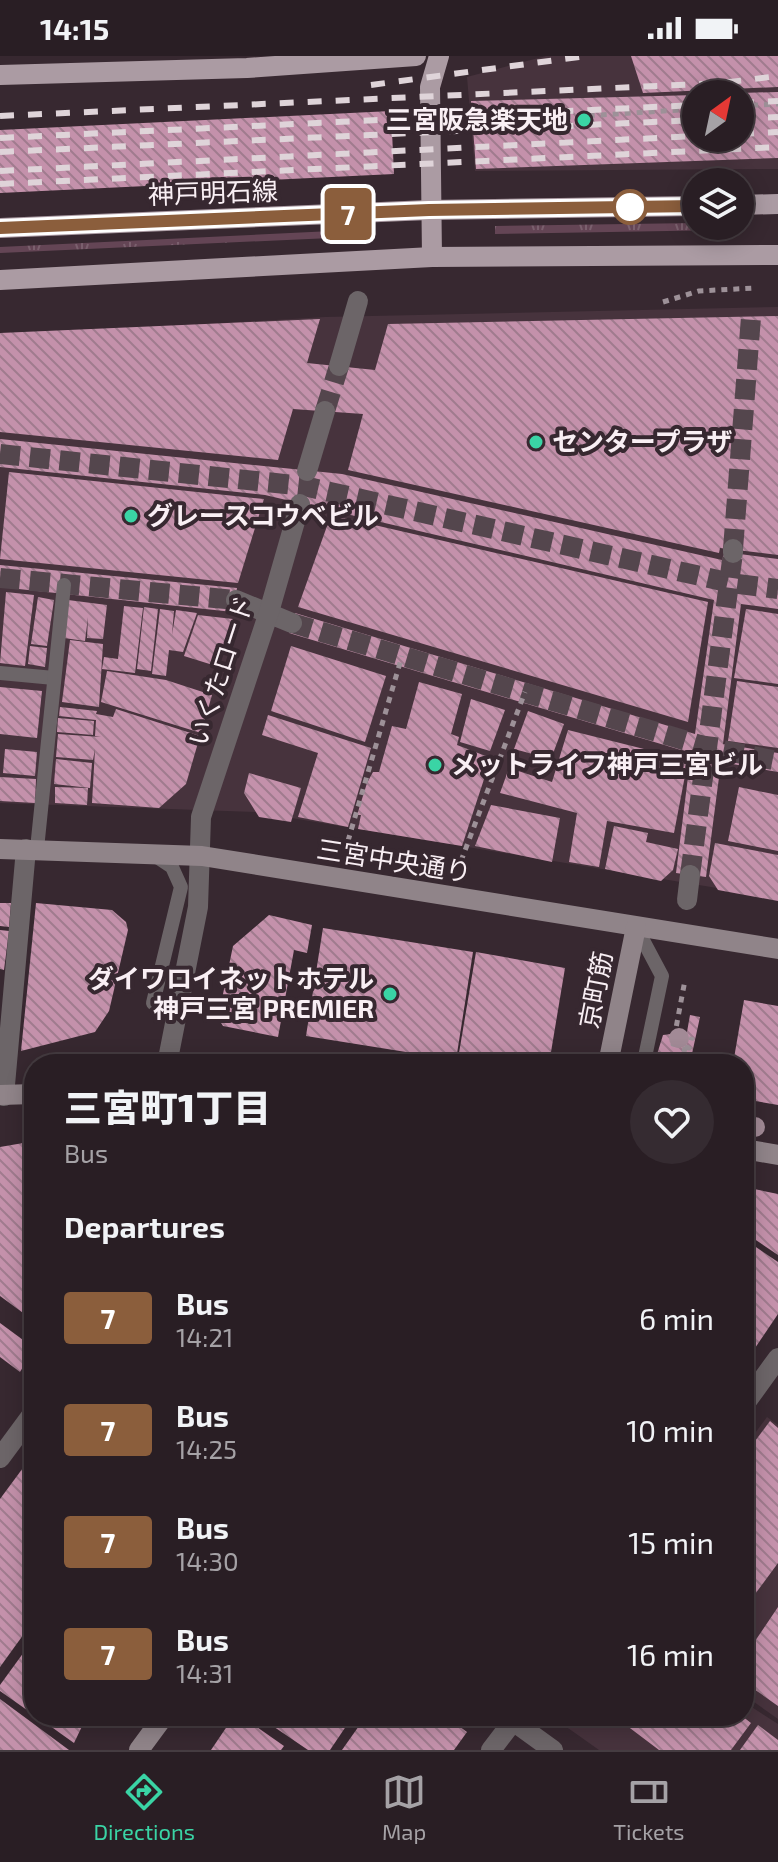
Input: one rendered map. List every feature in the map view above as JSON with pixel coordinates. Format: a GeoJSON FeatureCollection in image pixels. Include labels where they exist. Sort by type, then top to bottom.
{"type":"FeatureCollection","features":[{"type":"Feature","properties":{"kind":"main road"},"geometry":{"type":"LineString","coordinates":[[0,75],[102,65],[416,56]]}},
{"type":"Feature","properties":{"kind":"main road"},"geometry":{"type":"LineString","coordinates":[[432,257],[429,210],[430,87],[439,56]]}},
{"type":"Feature","properties":{"kind":"main road"},"geometry":{"type":"LineString","coordinates":[[754,205],[778,204]]}},
{"type":"Feature","properties":{"kind":"main road","name":"神戸明石線"},"geometry":{"type":"LineString","coordinates":[[0,228],[429,210],[682,206]]}},
{"type":"Feature","properties":{"kind":"main road"},"geometry":{"type":"LineString","coordinates":[[0,280],[432,257],[778,255]]}},
{"type":"Feature","properties":{"kind":"street"},"geometry":{"type":"LineString","coordinates":[[339,366],[358,301]]}},
{"type":"Feature","properties":{"kind":"street"},"geometry":{"type":"LineString","coordinates":[[307,471],[325,411]]}},
{"type":"Feature","properties":{"kind":"street","name":"いくたロード"},"geometry":{"type":"LineString","coordinates":[[169,1054],[198,907],[201,817],[269,612],[300,504]]}},
{"type":"Feature","properties":{"kind":"street"},"geometry":{"type":"LineString","coordinates":[[236,600],[292,623]]}},
{"type":"Feature","properties":{"kind":"street","name":"三宮中央通り"},"geometry":{"type":"LineString","coordinates":[[0,849],[202,856],[778,949]]}},
{"type":"Feature","properties":{"kind":"street"},"geometry":{"type":"LineString","coordinates":[[24,1095],[2,1096],[32,849]]}},
{"type":"Feature","properties":{"kind":"street"},"geometry":{"type":"LineString","coordinates":[[687,900],[690,875]]}},
{"type":"Feature","properties":{"kind":"street","name":"京町筋"},"geometry":{"type":"LineString","coordinates":[[610,1054],[636,927]]}},
{"type":"Feature","properties":{"kind":"street"},"geometry":{"type":"LineString","coordinates":[[754,1151],[778,1155]]}},
{"type":"Feature","properties":{"kind":"street"},"geometry":{"type":"LineString","coordinates":[[754,1391],[778,1358]]}},
{"type":"Feature","properties":{"kind":"street"},"geometry":{"type":"LineString","coordinates":[[0,1458],[24,1426]]}},
{"type":"Feature","properties":{"kind":"street"},"geometry":{"type":"LineString","coordinates":[[139,1750],[157,1726]]}},
{"type":"Feature","properties":{"kind":"street"},"geometry":{"type":"LineString","coordinates":[[491,1750],[507,1726]]}},
{"type":"Feature","properties":{"kind":"street"},"geometry":{"type":"LineString","coordinates":[[522,1726],[553,1750]]}},
{"type":"Feature","properties":{"kind":"lane"},"geometry":{"type":"LineString","coordinates":[[32,849],[64,585]]}},
{"type":"Feature","properties":{"kind":"lane"},"geometry":{"type":"LineString","coordinates":[[0,673],[54,678]]}},
{"type":"Feature","properties":{"kind":"lane"},"geometry":{"type":"LineString","coordinates":[[150,853],[172,867],[181,887],[153,1003]]}},
{"type":"Feature","properties":{"kind":"lane"},"geometry":{"type":"LineString","coordinates":[[636,927],[662,976],[646,1054]]}},
{"type":"Feature","properties":{"kind":"path"},"geometry":{"type":"LineString","coordinates":[[754,105],[778,104]]}},
{"type":"Feature","properties":{"kind":"path"},"geometry":{"type":"LineString","coordinates":[[457,124],[682,110]]}},
{"type":"Feature","properties":{"kind":"path"},"geometry":{"type":"LineString","coordinates":[[663,302],[699,291],[754,288]]}},
{"type":"Feature","properties":{"kind":"path"},"geometry":{"type":"LineString","coordinates":[[348,841],[402,656]]}},
{"type":"Feature","properties":{"kind":"path"},"geometry":{"type":"LineString","coordinates":[[461,861],[525,692]]}},
{"type":"Feature","properties":{"kind":"path"},"geometry":{"type":"LineString","coordinates":[[685,980],[673,1044],[689,1048],[692,1037]]}},
{"type":"Feature","properties":{"kind":"path"},"geometry":{"type":"LineString","coordinates":[[684,1054],[685,1047]]}},
{"type":"Feature","properties":{"kind":"shaded area"},"geometry":{"type":"Polygon","coordinates":[[[546,56],[778,56],[778,169],[475,171],[467,77],[546,56]]]}},
{"type":"Feature","properties":{"kind":"shaded area"},"geometry":{"type":"Polygon","coordinates":[[[778,307],[778,898],[255,812],[0,803],[0,336],[325,317],[778,307]]]}},
{"type":"Feature","properties":{"kind":"shaded area"},"geometry":{"type":"Polygon","coordinates":[[[767,1417],[778,1425],[778,1719],[754,1702],[754,1435],[767,1417]]]}},
{"type":"Feature","properties":{"kind":"shaded area"},"geometry":{"type":"Polygon","coordinates":[[[754,1708],[778,1724],[778,1750],[599,1750],[565,1726],[754,1726],[754,1708]]]}},
{"type":"Feature","properties":{"kind":"green space"},"geometry":{"type":"Polygon","coordinates":[[[682,223],[682,231],[495,234],[495,226],[682,223]]]}},
{"type":"Feature","properties":{"kind":"green space"},"geometry":{"type":"Polygon","coordinates":[[[374,229],[374,236],[0,253],[0,247],[374,229]]]}},
{"type":"Feature","properties":{"kind":"building"},"geometry":{"type":"Polygon","coordinates":[[[631,56],[778,56],[778,87],[754,88],[754,80],[682,80],[682,91],[643,93],[631,56]]]}},
{"type":"Feature","properties":{"kind":"building","name":"三宮阪急楽天地"},"geometry":{"type":"Polygon","coordinates":[[[778,92],[778,158],[476,169],[471,101],[682,95],[682,152],[754,152],[754,93],[778,92]]]}},
{"type":"Feature","properties":{"kind":"building"},"geometry":{"type":"Polygon","coordinates":[[[391,111],[394,174],[0,193],[0,130],[391,111]]]}},
{"type":"Feature","properties":{"kind":"building"},"geometry":{"type":"Polygon","coordinates":[[[778,316],[778,555],[720,548],[719,553],[348,470],[363,414],[293,409],[278,460],[0,432],[0,333],[320,319],[307,363],[375,370],[388,324],[778,316]]]}},
{"type":"Feature","properties":{"kind":"building"},"geometry":{"type":"Polygon","coordinates":[[[0,439],[342,474],[722,560],[725,552],[778,559],[778,609],[741,604],[723,744],[778,753],[778,772],[721,762],[706,877],[676,873],[691,753],[289,633],[295,613],[695,734],[714,600],[265,495],[0,467],[0,439]]]}},
{"type":"Feature","properties":{"kind":"building","name":"グレースコウベビル"},"geometry":{"type":"Polygon","coordinates":[[[9,472],[264,499],[238,583],[0,559],[9,472]]]}},
{"type":"Feature","properties":{"kind":"building"},"geometry":{"type":"Polygon","coordinates":[[[331,515],[708,602],[688,722],[298,607],[331,515]]]}},
{"type":"Feature","properties":{"kind":"building"},"geometry":{"type":"Polygon","coordinates":[[[0,565],[237,588],[233,612],[0,587],[0,565]]]}},
{"type":"Feature","properties":{"kind":"building"},"geometry":{"type":"Polygon","coordinates":[[[6,592],[34,595],[25,666],[0,663],[6,592]]]}},
{"type":"Feature","properties":{"kind":"building"},"geometry":{"type":"Polygon","coordinates":[[[38,597],[54,600],[47,646],[31,644],[38,597]]]}},
{"type":"Feature","properties":{"kind":"building"},"geometry":{"type":"Polygon","coordinates":[[[68,600],[107,605],[103,639],[87,638],[88,617],[85,641],[64,638],[68,600]]]}},
{"type":"Feature","properties":{"kind":"building"},"geometry":{"type":"Polygon","coordinates":[[[124,606],[143,608],[135,673],[102,669],[104,657],[118,659],[124,606]]]}},
{"type":"Feature","properties":{"kind":"building"},"geometry":{"type":"Polygon","coordinates":[[[144,607],[158,609],[151,671],[137,669],[144,607]]]}},
{"type":"Feature","properties":{"kind":"building"},"geometry":{"type":"Polygon","coordinates":[[[160,609],[174,611],[172,635],[176,610],[197,613],[183,652],[169,650],[166,676],[152,674],[160,609]]]}},
{"type":"Feature","properties":{"kind":"building"},"geometry":{"type":"Polygon","coordinates":[[[746,609],[778,614],[778,684],[734,678],[746,609]]]}},
{"type":"Feature","properties":{"kind":"building"},"geometry":{"type":"Polygon","coordinates":[[[198,615],[233,619],[216,666],[184,656],[198,615]]]}},
{"type":"Feature","properties":{"kind":"building"},"geometry":{"type":"Polygon","coordinates":[[[70,640],[103,644],[99,707],[62,702],[70,640]]]}},
{"type":"Feature","properties":{"kind":"building"},"geometry":{"type":"Polygon","coordinates":[[[30,646],[47,648],[45,667],[28,664],[30,646]]]}},
{"type":"Feature","properties":{"kind":"building"},"geometry":{"type":"Polygon","coordinates":[[[291,646],[386,676],[365,742],[271,711],[291,646]]]}},
{"type":"Feature","properties":{"kind":"building"},"geometry":{"type":"Polygon","coordinates":[[[107,671],[166,680],[212,695],[201,733],[101,702],[107,671]]]}},
{"type":"Feature","properties":{"kind":"building"},"geometry":{"type":"Polygon","coordinates":[[[737,681],[778,687],[778,748],[728,741],[737,681]]]}},
{"type":"Feature","properties":{"kind":"building","name":"メットライフ神戸三宮ビル"},"geometry":{"type":"Polygon","coordinates":[[[419,682],[462,694],[451,734],[459,737],[457,745],[491,758],[462,846],[358,829],[361,815],[357,815],[367,783],[373,772],[379,772],[392,726],[406,729],[419,682]]]}},
{"type":"Feature","properties":{"kind":"building"},"geometry":{"type":"Polygon","coordinates":[[[0,687],[42,691],[37,738],[0,734],[0,687]]]}},
{"type":"Feature","properties":{"kind":"building"},"geometry":{"type":"Polygon","coordinates":[[[471,699],[505,710],[490,751],[460,742],[471,699]]]}},
{"type":"Feature","properties":{"kind":"building"},"geometry":{"type":"Polygon","coordinates":[[[60,707],[97,711],[96,714],[113,717],[116,709],[200,736],[186,784],[159,808],[92,803],[95,749],[93,760],[56,757],[58,734],[101,737],[95,736],[96,720],[59,716],[60,707]]]}},
{"type":"Feature","properties":{"kind":"building"},"geometry":{"type":"Polygon","coordinates":[[[528,711],[564,724],[551,759],[514,749],[528,711]]]}},
{"type":"Feature","properties":{"kind":"building"},"geometry":{"type":"Polygon","coordinates":[[[268,715],[371,748],[348,827],[298,817],[318,753],[262,735],[268,715]]]}},
{"type":"Feature","properties":{"kind":"building"},"geometry":{"type":"Polygon","coordinates":[[[58,718],[94,721],[93,735],[57,732],[58,718]]]}},
{"type":"Feature","properties":{"kind":"building"},"geometry":{"type":"Polygon","coordinates":[[[568,730],[688,760],[674,833],[607,821],[599,867],[569,862],[577,813],[500,793],[509,768],[552,782],[568,730]]]}},
{"type":"Feature","properties":{"kind":"building"},"geometry":{"type":"Polygon","coordinates":[[[5,749],[37,752],[35,776],[3,773],[5,749]]]}},
{"type":"Feature","properties":{"kind":"building"},"geometry":{"type":"Polygon","coordinates":[[[56,759],[92,763],[90,788],[54,784],[56,759]]]}},
{"type":"Feature","properties":{"kind":"building"},"geometry":{"type":"Polygon","coordinates":[[[249,773],[301,788],[291,822],[259,817],[244,793],[249,773]]]}},
{"type":"Feature","properties":{"kind":"building"},"geometry":{"type":"Polygon","coordinates":[[[0,777],[36,779],[35,803],[0,801],[0,777]]]}},
{"type":"Feature","properties":{"kind":"building"},"geometry":{"type":"Polygon","coordinates":[[[55,787],[88,788],[87,805],[55,803],[55,787]]]}},
{"type":"Feature","properties":{"kind":"building"},"geometry":{"type":"Polygon","coordinates":[[[739,787],[778,795],[778,851],[728,841],[739,787]]]}},
{"type":"Feature","properties":{"kind":"building"},"geometry":{"type":"Polygon","coordinates":[[[491,805],[560,818],[552,862],[475,846],[491,805]]]}},
{"type":"Feature","properties":{"kind":"building"},"geometry":{"type":"Polygon","coordinates":[[[614,826],[648,833],[646,842],[678,849],[673,870],[661,881],[605,869],[614,826]]]}},
{"type":"Feature","properties":{"kind":"building"},"geometry":{"type":"Polygon","coordinates":[[[715,843],[778,855],[778,901],[718,890],[709,876],[715,843]]]}},
{"type":"Feature","properties":{"kind":"building"},"geometry":{"type":"Polygon","coordinates":[[[0,903],[11,903],[9,927],[0,926],[0,903]]]}},
{"type":"Feature","properties":{"kind":"building"},"geometry":{"type":"Polygon","coordinates":[[[36,903],[112,910],[126,922],[128,930],[109,1011],[95,1032],[21,1051],[36,903]]]}},
{"type":"Feature","properties":{"kind":"building"},"geometry":{"type":"Polygon","coordinates":[[[269,915],[312,925],[307,953],[294,950],[278,1037],[223,1026],[218,1018],[233,946],[269,915]]]}},
{"type":"Feature","properties":{"kind":"building","name":"ダイワロイネットホテル 神戸三宮 PREMIER"},"geometry":{"type":"Polygon","coordinates":[[[323,928],[473,952],[457,1054],[418,1054],[306,1036],[323,928]]]}},
{"type":"Feature","properties":{"kind":"building"},"geometry":{"type":"Polygon","coordinates":[[[0,930],[9,931],[4,970],[0,969],[0,930]]]}},
{"type":"Feature","properties":{"kind":"building"},"geometry":{"type":"Polygon","coordinates":[[[476,952],[565,968],[551,1054],[459,1054],[476,952]]]}},
{"type":"Feature","properties":{"kind":"building"},"geometry":{"type":"Polygon","coordinates":[[[744,1000],[778,1006],[778,1105],[754,1101],[754,1054],[735,1054],[744,1000]]]}},
{"type":"Feature","properties":{"kind":"building"},"geometry":{"type":"Polygon","coordinates":[[[690,1015],[700,1017],[692,1054],[657,1054],[663,1035],[687,1032],[690,1015]]]}},
{"type":"Feature","properties":{"kind":"building"},"geometry":{"type":"Polygon","coordinates":[[[24,1143],[24,1314],[0,1296],[0,1147],[24,1143]]]}},
{"type":"Feature","properties":{"kind":"building"},"geometry":{"type":"Polygon","coordinates":[[[754,1189],[778,1194],[778,1255],[754,1239],[754,1189]]]}},
{"type":"Feature","properties":{"kind":"building"},"geometry":{"type":"Polygon","coordinates":[[[754,1246],[778,1262],[778,1314],[754,1350],[754,1246]]]}},
{"type":"Feature","properties":{"kind":"building"},"geometry":{"type":"Polygon","coordinates":[[[0,1323],[24,1341],[24,1365],[20,1372],[0,1357],[0,1323]]]}},
{"type":"Feature","properties":{"kind":"building"},"geometry":{"type":"Polygon","coordinates":[[[770,1421],[778,1428],[778,1563],[754,1595],[754,1443],[770,1421]]]}},
{"type":"Feature","properties":{"kind":"building"},"geometry":{"type":"Polygon","coordinates":[[[24,1467],[24,1634],[0,1667],[0,1499],[24,1467]]]}},
{"type":"Feature","properties":{"kind":"building"},"geometry":{"type":"Polygon","coordinates":[[[778,1607],[778,1706],[754,1689],[754,1643],[778,1607]]]}},
{"type":"Feature","properties":{"kind":"building"},"geometry":{"type":"Polygon","coordinates":[[[24,1652],[24,1708],[0,1691],[0,1685],[24,1652]]]}},
{"type":"Feature","properties":{"kind":"building"},"geometry":{"type":"Polygon","coordinates":[[[0,1699],[24,1717],[24,1726],[37,1726],[69,1750],[0,1750],[0,1699]]]}},
{"type":"Feature","properties":{"kind":"building"},"geometry":{"type":"Polygon","coordinates":[[[758,1725],[778,1740],[778,1750],[740,1750],[758,1725]]]}},
{"type":"Feature","properties":{"kind":"building"},"geometry":{"type":"Polygon","coordinates":[[[50,1726],[82,1726],[74,1743],[50,1726]]]}},
{"type":"Feature","properties":{"kind":"building"},"geometry":{"type":"Polygon","coordinates":[[[227,1726],[255,1726],[284,1746],[281,1750],[211,1750],[227,1726]]]}},
{"type":"Feature","properties":{"kind":"building"},"geometry":{"type":"Polygon","coordinates":[[[273,1726],[346,1726],[330,1750],[308,1750],[273,1726]]]}},
{"type":"Feature","properties":{"kind":"building"},"geometry":{"type":"Polygon","coordinates":[[[359,1726],[459,1726],[467,1732],[454,1750],[342,1750],[359,1726]]]}},
{"type":"Feature","properties":{"kind":"building"},"geometry":{"type":"Polygon","coordinates":[[[627,1726],[749,1726],[731,1750],[659,1750],[627,1726]]]}},
{"type":"Feature","properties":{"kind":"tunnel"},"geometry":{"type":"LineString","coordinates":[[733,549],[751,317]]}},
{"type":"Feature","properties":{"kind":"tunnel"},"geometry":{"type":"LineString","coordinates":[[325,411],[339,366]]}},
{"type":"Feature","properties":{"kind":"tunnel"},"geometry":{"type":"LineString","coordinates":[[0,454],[304,486],[731,583],[778,589]]}},
{"type":"Feature","properties":{"kind":"tunnel"},"geometry":{"type":"LineString","coordinates":[[690,875],[733,553]]}},
{"type":"Feature","properties":{"kind":"tunnel"},"geometry":{"type":"LineString","coordinates":[[0,578],[236,600]]}},
{"type":"Feature","properties":{"kind":"tunnel"},"geometry":{"type":"LineString","coordinates":[[292,623],[707,747],[778,761]]}},
{"type":"Feature","properties":{"kind":"railway"},"geometry":{"type":"LineString","coordinates":[[371,85],[586,56]]}},
{"type":"Feature","properties":{"kind":"railway"},"geometry":{"type":"LineString","coordinates":[[0,116],[722,83],[778,76]]}},
{"type":"Feature","properties":{"kind":"railway"},"geometry":{"type":"LineString","coordinates":[[754,102],[778,101]]}},
{"type":"Feature","properties":{"kind":"railway"},"geometry":{"type":"LineString","coordinates":[[0,138],[682,106]]}},
{"type":"Feature","properties":{"kind":"railway"},"geometry":{"type":"LineString","coordinates":[[754,118],[778,117]]}},
{"type":"Feature","properties":{"kind":"railway"},"geometry":{"type":"LineString","coordinates":[[0,152],[682,121]]}},
{"type":"Feature","properties":{"kind":"railway"},"geometry":{"type":"LineString","coordinates":[[754,133],[778,132]]}},
{"type":"Feature","properties":{"kind":"railway"},"geometry":{"type":"LineString","coordinates":[[0,171],[682,137]]}},
{"type":"Feature","properties":{"kind":"railway"},"geometry":{"type":"LineString","coordinates":[[0,184],[778,147]]}},
{"type":"Feature","properties":{"kind":"bus line","name":"7"},"geometry":{"type":"LineString","coordinates":[[0,228],[429,210],[682,206]]}},
{"type":"Feature","properties":{"kind":"place","name":"三宮阪急楽天地"},"geometry":{"type":"Point","coordinates":[584,120]}},
{"type":"Feature","properties":{"kind":"place","name":"センタープラザ"},"geometry":{"type":"Point","coordinates":[536,442]}},
{"type":"Feature","properties":{"kind":"place","name":"グレースコウベビル"},"geometry":{"type":"Point","coordinates":[131,516]}},
{"type":"Feature","properties":{"kind":"place","name":"メットライフ神戸三宮ビル"},"geometry":{"type":"Point","coordinates":[435,765]}},
{"type":"Feature","properties":{"kind":"place","name":"ダイワロイネットホテル 神戸三宮 PREMIER"},"geometry":{"type":"Point","coordinates":[390,994]}}]}
